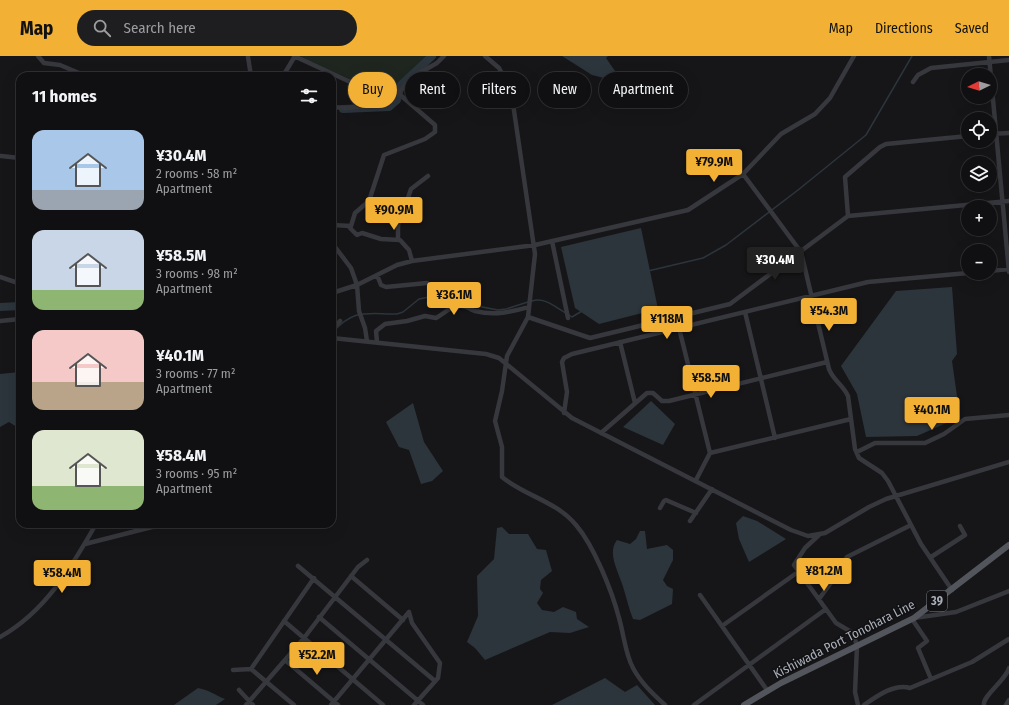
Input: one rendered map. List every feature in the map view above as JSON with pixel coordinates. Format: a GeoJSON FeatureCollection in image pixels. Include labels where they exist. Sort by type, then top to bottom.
{"type":"FeatureCollection","features":[{"type":"Feature","properties":{"kind":"main road","name":"Kishiwada Port Tonohara Line"},"geometry":{"type":"LineString","coordinates":[[744,705],[767,690],[913,619],[1009,545]]}},
{"type":"Feature","properties":{"kind":"street"},"geometry":{"type":"LineString","coordinates":[[38,56],[44,63],[60,65],[77,72]]}},
{"type":"Feature","properties":{"kind":"street"},"geometry":{"type":"LineString","coordinates":[[285,72],[295,56],[329,72]]}},
{"type":"Feature","properties":{"kind":"street"},"geometry":{"type":"LineString","coordinates":[[397,92],[414,76],[437,63],[444,56]]}},
{"type":"Feature","properties":{"kind":"street"},"geometry":{"type":"LineString","coordinates":[[485,56],[499,68],[510,90],[535,245],[528,317],[510,347],[495,421],[502,447],[502,477],[558,508],[576,524],[584,536],[616,607],[630,663],[642,683],[665,705]]}},
{"type":"Feature","properties":{"kind":"street"},"geometry":{"type":"LineString","coordinates":[[336,292],[357,285],[397,265],[412,261],[535,245],[688,210],[743,174],[781,134],[815,114],[824,106],[854,56]]}},
{"type":"Feature","properties":{"kind":"street"},"geometry":{"type":"LineString","coordinates":[[990,56],[994,112]]}},
{"type":"Feature","properties":{"kind":"street"},"geometry":{"type":"LineString","coordinates":[[248,57],[250,72]]}},
{"type":"Feature","properties":{"kind":"street"},"geometry":{"type":"LineString","coordinates":[[913,82],[918,74],[931,68],[1009,60]]}},
{"type":"Feature","properties":{"kind":"street"},"geometry":{"type":"LineString","coordinates":[[336,75],[348,81]]}},
{"type":"Feature","properties":{"kind":"street"},"geometry":{"type":"LineString","coordinates":[[349,227],[351,226],[355,213],[369,201],[384,155],[425,139],[435,132],[435,125],[397,96]]}},
{"type":"Feature","properties":{"kind":"street"},"geometry":{"type":"LineString","coordinates":[[336,107],[348,108]]}},
{"type":"Feature","properties":{"kind":"street"},"geometry":{"type":"LineString","coordinates":[[997,134],[1009,133]]}},
{"type":"Feature","properties":{"kind":"street"},"geometry":{"type":"LineString","coordinates":[[848,216],[845,177],[880,147],[886,144],[961,137]]}},
{"type":"Feature","properties":{"kind":"street"},"geometry":{"type":"LineString","coordinates":[[997,144],[1009,270],[997,271]]}},
{"type":"Feature","properties":{"kind":"street"},"geometry":{"type":"LineString","coordinates":[[1,156],[16,158]]}},
{"type":"Feature","properties":{"kind":"street"},"geometry":{"type":"LineString","coordinates":[[743,174],[801,252],[831,374],[846,390],[848,396],[857,452],[864,462],[882,473],[888,481],[911,525],[952,590]]}},
{"type":"Feature","properties":{"kind":"street"},"geometry":{"type":"LineString","coordinates":[[398,240],[398,226],[403,205],[406,204],[411,189],[428,176]]}},
{"type":"Feature","properties":{"kind":"street"},"geometry":{"type":"LineString","coordinates":[[528,317],[590,338],[730,304],[848,216],[1009,201]]}},
{"type":"Feature","properties":{"kind":"street"},"geometry":{"type":"LineString","coordinates":[[336,224],[349,227],[357,235],[362,233],[381,239],[398,240],[409,250],[412,261]]}},
{"type":"Feature","properties":{"kind":"street"},"geometry":{"type":"LineString","coordinates":[[552,241],[568,318]]}},
{"type":"Feature","properties":{"kind":"street"},"geometry":{"type":"LineString","coordinates":[[336,248],[348,263],[357,285],[359,311],[365,328],[367,341]]}},
{"type":"Feature","properties":{"kind":"street"},"geometry":{"type":"LineString","coordinates":[[564,413],[567,392],[562,362],[564,358],[620,342],[868,282],[961,274]]}},
{"type":"Feature","properties":{"kind":"street"},"geometry":{"type":"LineString","coordinates":[[377,275],[381,285],[386,287],[427,283]]}},
{"type":"Feature","properties":{"kind":"street"},"geometry":{"type":"LineString","coordinates":[[0,277],[16,282]]}},
{"type":"Feature","properties":{"kind":"street"},"geometry":{"type":"LineString","coordinates":[[377,342],[376,332],[385,324],[407,321],[424,316],[436,318],[452,307],[466,306],[472,310],[498,314],[529,307]]}},
{"type":"Feature","properties":{"kind":"street"},"geometry":{"type":"LineString","coordinates":[[745,312],[775,438]]}},
{"type":"Feature","properties":{"kind":"street"},"geometry":{"type":"LineString","coordinates":[[0,321],[16,319]]}},
{"type":"Feature","properties":{"kind":"street"},"geometry":{"type":"LineString","coordinates":[[336,326],[340,321]]}},
{"type":"Feature","properties":{"kind":"street"},"geometry":{"type":"LineString","coordinates":[[679,328],[710,453],[696,480]]}},
{"type":"Feature","properties":{"kind":"street"},"geometry":{"type":"LineString","coordinates":[[336,338],[486,354],[500,358],[564,413],[800,534],[808,536],[820,534],[835,528],[869,507],[896,496],[1009,462]]}},
{"type":"Feature","properties":{"kind":"street"},"geometry":{"type":"LineString","coordinates":[[620,342],[636,403]]}},
{"type":"Feature","properties":{"kind":"street"},"geometry":{"type":"LineString","coordinates":[[601,433],[647,393],[653,393],[665,402],[828,362]]}},
{"type":"Feature","properties":{"kind":"street"},"geometry":{"type":"LineString","coordinates":[[857,452],[874,443],[925,443],[944,434],[965,419],[1009,415]]}},
{"type":"Feature","properties":{"kind":"street"},"geometry":{"type":"LineString","coordinates":[[710,453],[851,419]]}},
{"type":"Feature","properties":{"kind":"street"},"geometry":{"type":"LineString","coordinates":[[690,521],[712,489]]}},
{"type":"Feature","properties":{"kind":"street"},"geometry":{"type":"LineString","coordinates":[[660,508],[666,500],[696,513]]}},
{"type":"Feature","properties":{"kind":"street"},"geometry":{"type":"LineString","coordinates":[[818,599],[834,580],[847,557],[911,525]]}},
{"type":"Feature","properties":{"kind":"street"},"geometry":{"type":"LineString","coordinates":[[931,557],[965,535],[960,526]]}},
{"type":"Feature","properties":{"kind":"street"},"geometry":{"type":"LineString","coordinates":[[0,637],[33,614],[47,600],[85,544],[94,528]]}},
{"type":"Feature","properties":{"kind":"street"},"geometry":{"type":"LineString","coordinates":[[85,544],[152,528]]}},
{"type":"Feature","properties":{"kind":"street"},"geometry":{"type":"LineString","coordinates":[[820,534],[805,548],[794,565],[836,623],[853,633],[857,646],[855,692],[858,705]]}},
{"type":"Feature","properties":{"kind":"street"},"geometry":{"type":"LineString","coordinates":[[239,690],[249,704],[304,638],[351,576],[366,560]]}},
{"type":"Feature","properties":{"kind":"street"},"geometry":{"type":"LineString","coordinates":[[298,566],[435,681]]}},
{"type":"Feature","properties":{"kind":"street"},"geometry":{"type":"LineString","coordinates":[[722,626],[798,572]]}},
{"type":"Feature","properties":{"kind":"street"},"geometry":{"type":"LineString","coordinates":[[351,576],[403,620]]}},
{"type":"Feature","properties":{"kind":"street"},"geometry":{"type":"LineString","coordinates":[[251,669],[314,578]]}},
{"type":"Feature","properties":{"kind":"street"},"geometry":{"type":"LineString","coordinates":[[931,679],[918,648],[927,641],[913,619],[956,612],[1009,591]]}},
{"type":"Feature","properties":{"kind":"street"},"geometry":{"type":"LineString","coordinates":[[700,595],[767,690]]}},
{"type":"Feature","properties":{"kind":"street"},"geometry":{"type":"LineString","coordinates":[[694,705],[826,609]]}},
{"type":"Feature","properties":{"kind":"street"},"geometry":{"type":"LineString","coordinates":[[285,660],[334,704],[409,612],[412,623],[440,663],[435,681],[414,705]]}},
{"type":"Feature","properties":{"kind":"street"},"geometry":{"type":"LineString","coordinates":[[319,617],[423,705]]}},
{"type":"Feature","properties":{"kind":"street"},"geometry":{"type":"LineString","coordinates":[[284,621],[383,705]]}},
{"type":"Feature","properties":{"kind":"street"},"geometry":{"type":"LineString","coordinates":[[864,705],[880,693],[903,686],[910,688],[972,662],[1009,639]]}},
{"type":"Feature","properties":{"kind":"street"},"geometry":{"type":"LineString","coordinates":[[984,705],[985,699],[1007,674],[1009,668]]}},
{"type":"Feature","properties":{"kind":"street"},"geometry":{"type":"LineString","coordinates":[[233,670],[251,669],[294,705]]}},
{"type":"Feature","properties":{"kind":"street"},"geometry":{"type":"LineString","coordinates":[[1006,705],[1009,700]]}},
{"type":"Feature","properties":{"kind":"shaded area"},"geometry":{"type":"Polygon","coordinates":[[[301,56],[430,56],[412,72],[405,72],[405,78],[397,91],[397,72],[348,72],[348,78],[302,58],[301,56]]]}},
{"type":"Feature","properties":{"kind":"shaded area"},"geometry":{"type":"Polygon","coordinates":[[[562,56],[608,56],[606,58],[615,71],[599,72],[599,77],[592,75],[591,72],[587,72],[562,56]]]}},
{"type":"Feature","properties":{"kind":"shaded area"},"geometry":{"type":"Polygon","coordinates":[[[641,228],[658,309],[599,324],[575,308],[561,247],[641,228]]]}},
{"type":"Feature","properties":{"kind":"shaded area"},"geometry":{"type":"Polygon","coordinates":[[[952,287],[957,354],[952,361],[960,417],[917,436],[866,437],[857,394],[841,366],[896,291],[952,287]]]}},
{"type":"Feature","properties":{"kind":"shaded area"},"geometry":{"type":"Polygon","coordinates":[[[16,372],[16,426],[9,422],[0,427],[0,374],[16,372]]]}},
{"type":"Feature","properties":{"kind":"shaded area"},"geometry":{"type":"Polygon","coordinates":[[[651,401],[675,424],[663,445],[623,427],[651,401]]]}},
{"type":"Feature","properties":{"kind":"shaded area"},"geometry":{"type":"Polygon","coordinates":[[[413,403],[424,442],[443,471],[432,481],[421,484],[409,450],[399,447],[386,422],[413,403]]]}},
{"type":"Feature","properties":{"kind":"shaded area"},"geometry":{"type":"Polygon","coordinates":[[[743,516],[757,521],[786,539],[749,562],[739,539],[736,523],[743,516]]]}},
{"type":"Feature","properties":{"kind":"shaded area"},"geometry":{"type":"Polygon","coordinates":[[[502,527],[509,534],[528,534],[537,549],[546,550],[552,571],[541,580],[540,589],[543,593],[537,603],[542,610],[554,612],[563,607],[576,612],[577,619],[589,627],[570,633],[550,632],[485,660],[475,648],[467,642],[478,616],[477,576],[494,559],[497,528],[502,527]]]}},
{"type":"Feature","properties":{"kind":"shaded area"},"geometry":{"type":"Polygon","coordinates":[[[640,531],[645,531],[647,549],[667,545],[673,550],[673,560],[663,580],[667,586],[673,589],[672,604],[640,620],[633,619],[613,558],[613,551],[617,540],[630,544],[636,539],[640,531]]]}},
{"type":"Feature","properties":{"kind":"shaded area"},"geometry":{"type":"Polygon","coordinates":[[[605,678],[625,692],[637,685],[655,705],[552,705],[605,678]]]}},
{"type":"Feature","properties":{"kind":"shaded area"},"geometry":{"type":"Polygon","coordinates":[[[198,688],[209,691],[225,699],[216,705],[174,705],[198,688]]]}},
{"type":"Feature","properties":{"kind":"waterway"},"geometry":{"type":"LineString","coordinates":[[343,109],[389,107],[397,100],[401,85],[432,56]]}},
{"type":"Feature","properties":{"kind":"waterway"},"geometry":{"type":"LineString","coordinates":[[648,271],[703,258],[726,245],[798,190],[866,135],[912,56]]}},
{"type":"Feature","properties":{"kind":"waterway"},"geometry":{"type":"LineString","coordinates":[[336,329],[347,319],[354,316],[369,313],[397,314],[403,312],[419,299],[444,294],[463,297],[477,306],[498,310],[528,302]]}},
{"type":"Feature","properties":{"kind":"waterway"},"geometry":{"type":"LineString","coordinates":[[532,301],[546,301],[566,313]]}},
{"type":"Feature","properties":{"kind":"waterway"},"geometry":{"type":"LineString","coordinates":[[0,307],[16,306]]}},
{"type":"Feature","properties":{"kind":"waterway"},"geometry":{"type":"LineString","coordinates":[[569,315],[572,317],[582,311]]}}]}
